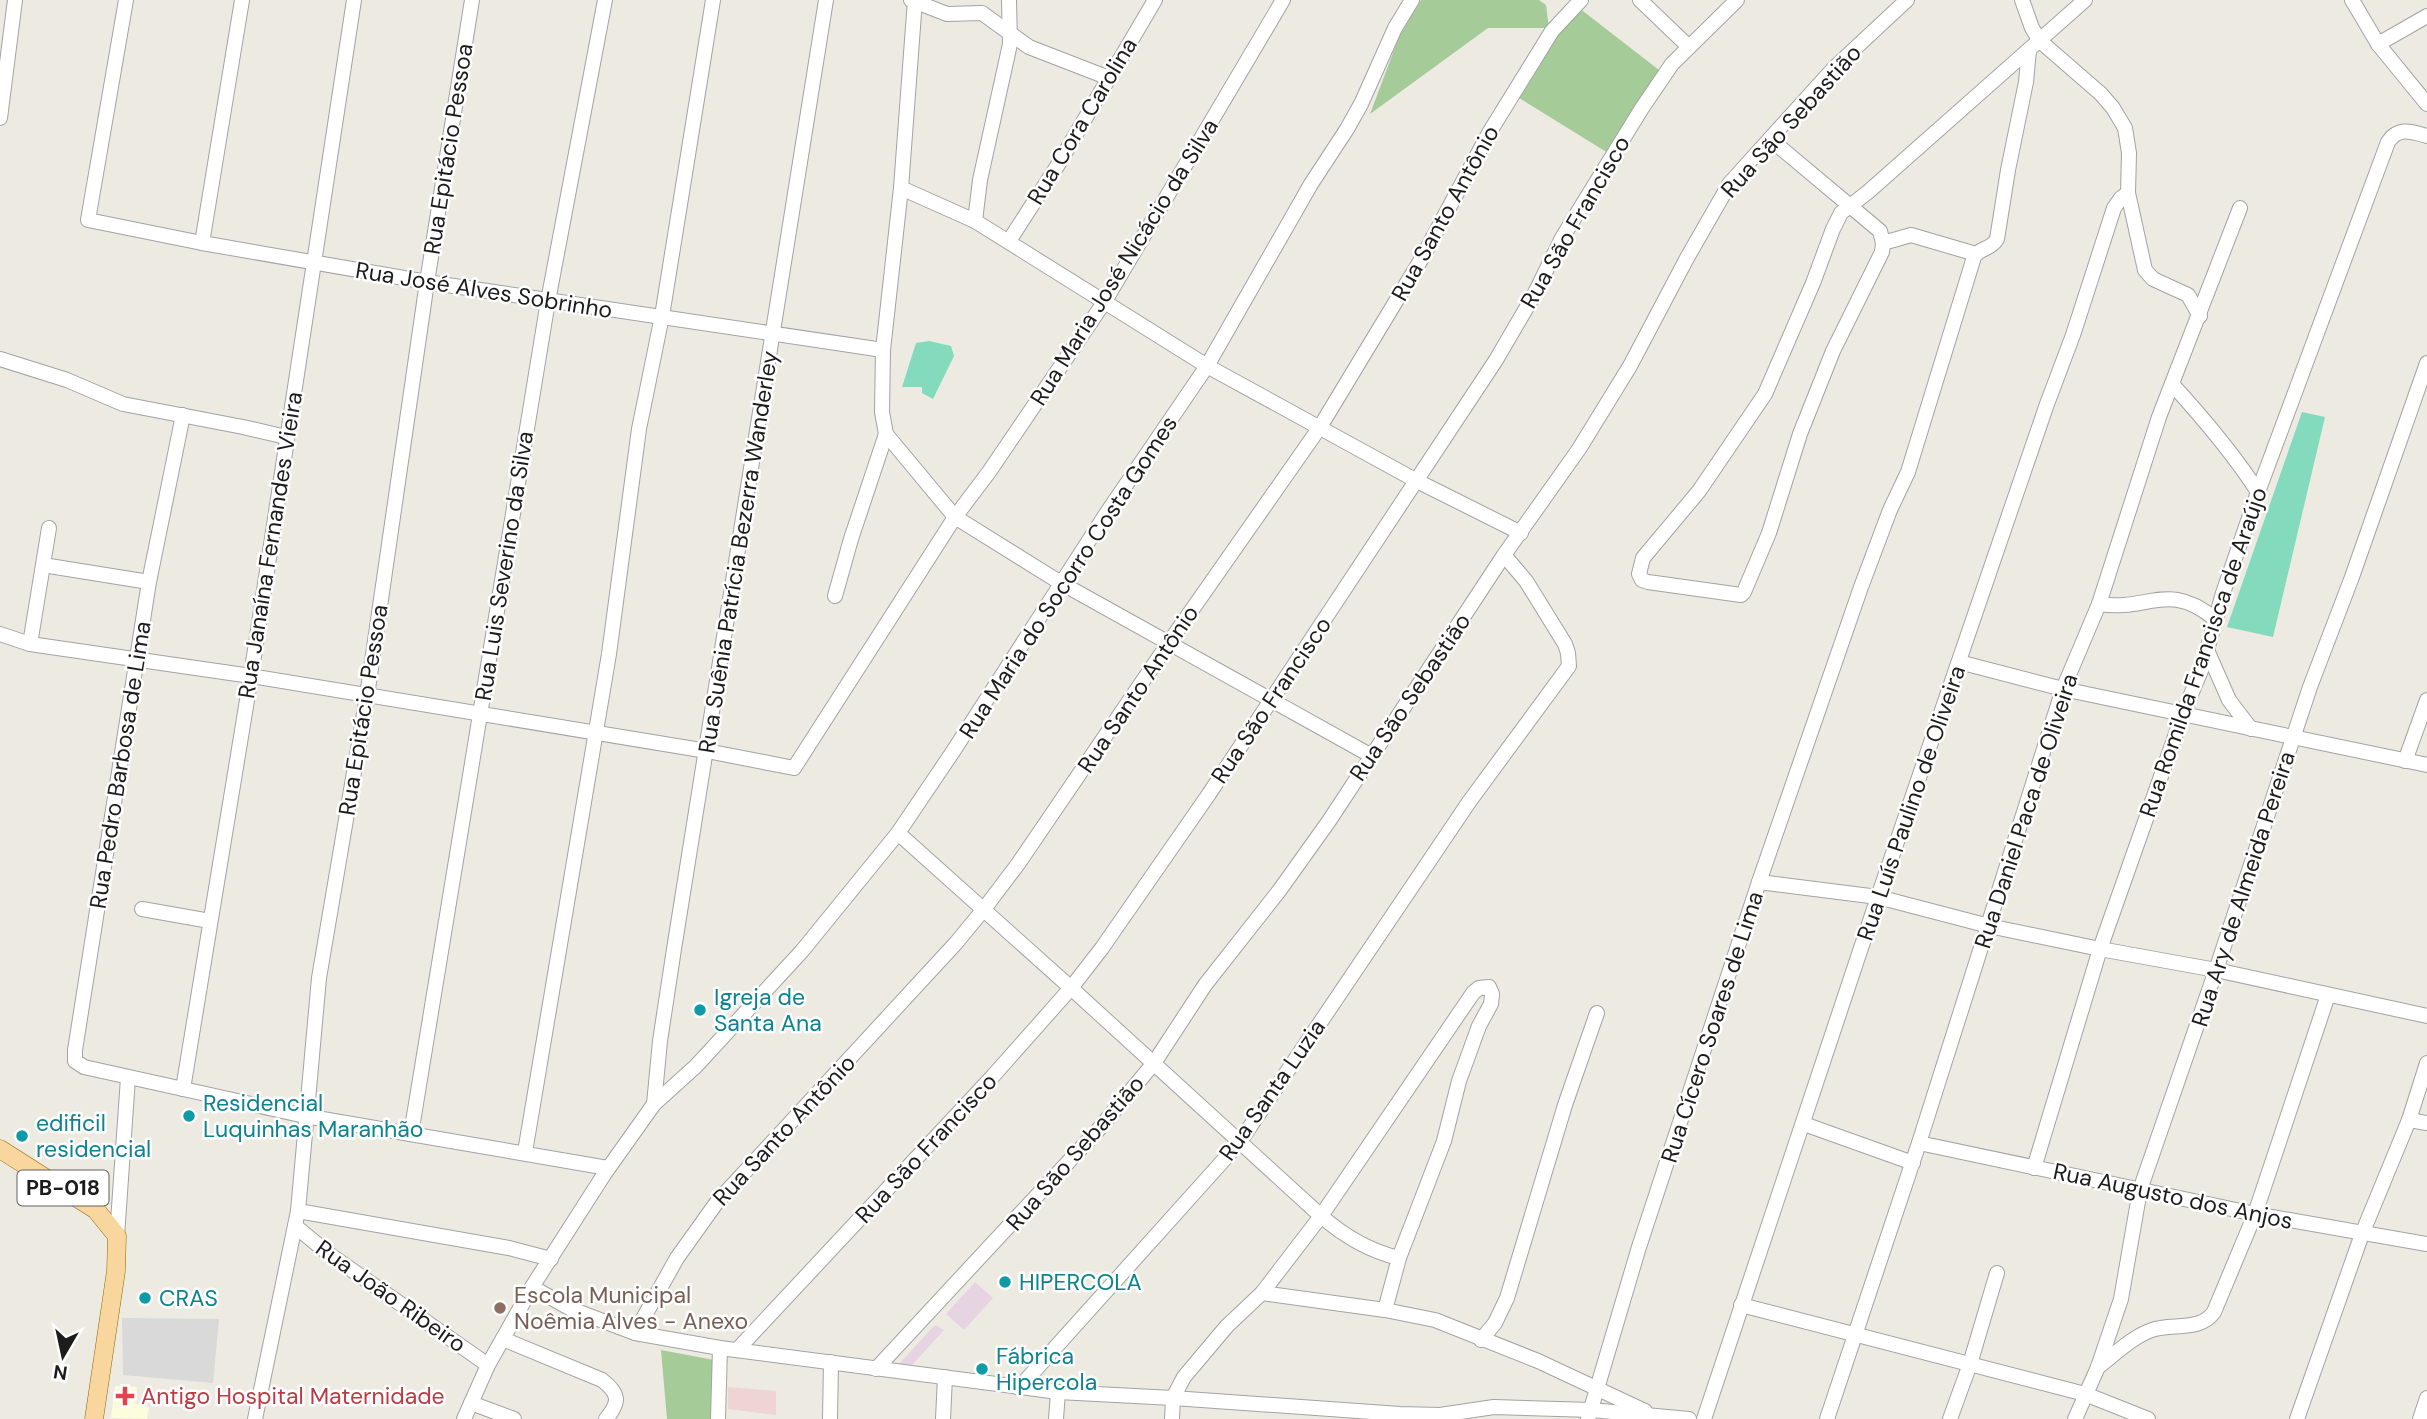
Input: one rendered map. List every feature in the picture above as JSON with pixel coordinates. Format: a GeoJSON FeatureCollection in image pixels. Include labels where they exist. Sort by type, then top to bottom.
{"type":"FeatureCollection","features":[{"type":"Feature","properties":{"kind":"main road","name":"PB-018"},"geometry":{"type":"LineString","coordinates":[[0,1149],[96,1210],[117,1236],[116,1271],[94,1419]]}},
{"type":"Feature","properties":{"kind":"street"},"geometry":{"type":"LineString","coordinates":[[0,118],[15,0]]}},
{"type":"Feature","properties":{"kind":"street","name":"Rua José Alves Sobrinho"},"geometry":{"type":"LineString","coordinates":[[126,0],[88,219],[202,243],[427,282],[883,350]]}},
{"type":"Feature","properties":{"kind":"street"},"geometry":{"type":"LineString","coordinates":[[202,243],[242,0]]}},
{"type":"Feature","properties":{"kind":"street","name":"Rua Janaína Fernandes Vieira"},"geometry":{"type":"LineString","coordinates":[[183,1089],[251,676],[354,0]]}},
{"type":"Feature","properties":{"kind":"street","name":"Rua Epitácio Pessoa"},"geometry":{"type":"LineString","coordinates":[[255,1419],[296,1219],[319,978],[367,696],[427,282],[472,0]]}},
{"type":"Feature","properties":{"kind":"street","name":"Rua Luis Severino da Silva"},"geometry":{"type":"LineString","coordinates":[[411,1134],[548,301],[605,0]]}},
{"type":"Feature","properties":{"kind":"street"},"geometry":{"type":"LineString","coordinates":[[525,1152],[609,654],[639,429],[662,316],[713,0]]}},
{"type":"Feature","properties":{"kind":"street","name":"Rua Suênia Patrícia Bezerra Wanderley"},"geometry":{"type":"LineString","coordinates":[[654,1104],[662,1028],[826,0]]}},
{"type":"Feature","properties":{"kind":"street"},"geometry":{"type":"LineString","coordinates":[[835,596],[850,539],[886,434],[882,412],[883,350],[901,188],[914,0],[947,14],[982,12],[1029,47],[1109,78]]}},
{"type":"Feature","properties":{"kind":"street"},"geometry":{"type":"LineString","coordinates":[[975,221],[980,180],[1007,65],[1011,35],[1009,0]]}},
{"type":"Feature","properties":{"kind":"street","name":"Rua Cora Carolina"},"geometry":{"type":"LineString","coordinates":[[1009,241],[1056,168],[1155,0]]}},
{"type":"Feature","properties":{"kind":"street","name":"Rua Maria José Nicácio da Silva"},"geometry":{"type":"LineString","coordinates":[[706,751],[794,768],[955,517],[989,472],[1105,300],[1283,0]]}},
{"type":"Feature","properties":{"kind":"street","name":"Rua Maria do Socorro Costa Gomes"},"geometry":{"type":"LineString","coordinates":[[464,1419],[488,1365],[532,1287],[608,1168],[654,1104],[696,1066],[776,981],[898,833],[1207,366],[1311,184],[1347,129],[1395,27],[1412,0]]}},
{"type":"Feature","properties":{"kind":"street"},"geometry":{"type":"LineString","coordinates":[[1640,0],[1689,47]]}},
{"type":"Feature","properties":{"kind":"street","name":"Rua São Francisco"},"geometry":{"type":"LineString","coordinates":[[737,1350],[993,1076],[1071,988],[1139,895],[1272,700],[1496,360],[1534,295],[1562,239],[1628,130],[1672,64],[1737,0]]}},
{"type":"Feature","properties":{"kind":"street","name":"Rua São Sebastião"},"geometry":{"type":"LineString","coordinates":[[876,1370],[1098,1130],[1154,1063],[1205,985],[1322,831],[1504,555],[1579,449],[1630,366],[1723,194],[1834,68],[1907,0]]}},
{"type":"Feature","properties":{"kind":"street"},"geometry":{"type":"LineString","coordinates":[[1883,243],[1912,235],[1976,254],[1992,246],[1999,231],[2008,170],[2035,46],[2022,0]]}},
{"type":"Feature","properties":{"kind":"street"},"geometry":{"type":"LineString","coordinates":[[1770,139],[1849,205],[1881,232],[1883,243],[1878,261],[1833,351],[1800,434],[1769,533],[1744,592],[1741,594],[1696,589],[1642,580],[1639,572],[1643,558],[1699,491],[1765,394],[1842,213],[1849,205],[1868,192],[2035,46],[2085,0]]}},
{"type":"Feature","properties":{"kind":"street"},"geometry":{"type":"LineString","coordinates":[[2353,0],[2378,44],[2427,104]]}},
{"type":"Feature","properties":{"kind":"street","name":"Rua Santo Antônio"},"geometry":{"type":"LineString","coordinates":[[635,1333],[671,1267],[717,1202],[984,909],[1026,852],[1168,643],[1320,427],[1422,258],[1496,122],[1552,31],[1574,2]]}},
{"type":"Feature","properties":{"kind":"street"},"geometry":{"type":"LineString","coordinates":[[2378,44],[2427,16]]}},
{"type":"Feature","properties":{"kind":"street"},"geometry":{"type":"LineString","coordinates":[[2035,46],[2101,94],[2120,118],[2127,135],[2128,193],[2146,270],[2153,279],[2189,295],[2200,316]]}},
{"type":"Feature","properties":{"kind":"street","name":"Rua Romilda Francisca de Araújo"},"geometry":{"type":"LineString","coordinates":[[2034,1168],[2100,949],[2183,714],[2193,694],[2258,492],[2388,142],[2393,135],[2403,131],[2427,136]]}},
{"type":"Feature","properties":{"kind":"street"},"geometry":{"type":"LineString","coordinates":[[901,188],[975,221],[1207,366],[1417,481],[1521,533]]}},
{"type":"Feature","properties":{"kind":"street","name":"Rua Luís Paulino de Oliveira"},"geometry":{"type":"LineString","coordinates":[[1704,1419],[1878,897],[2073,335],[2114,208],[2120,198],[2128,193]]}},
{"type":"Feature","properties":{"kind":"street","name":"Rua Daniel Paca de Oliveira"},"geometry":{"type":"LineString","coordinates":[[1827,1419],[1913,1163],[2063,689],[2099,604],[2159,417],[2240,208]]}},
{"type":"Feature","properties":{"kind":"street","name":"Rua Cícero Soares de Lima"},"geometry":{"type":"LineString","coordinates":[[1589,1415],[1639,1247],[1759,882],[1890,510],[1908,472],[1976,254]]}},
{"type":"Feature","properties":{"kind":"street"},"geometry":{"type":"LineString","coordinates":[[0,359],[66,380],[122,404],[286,437]]}},
{"type":"Feature","properties":{"kind":"street","name":"Rua Ary de Almeida Pereira"},"geometry":{"type":"LineString","coordinates":[[2075,1419],[2098,1367],[2124,1287],[2140,1190],[2293,738],[2427,363]]}},
{"type":"Feature","properties":{"kind":"street"},"geometry":{"type":"LineString","coordinates":[[2172,384],[2204,419],[2258,492]]}},
{"type":"Feature","properties":{"kind":"street","name":"Rua Pedro Barbosa de Lima"},"geometry":{"type":"LineString","coordinates":[[183,415],[149,582],[75,1056],[78,1065],[305,1116],[608,1168]]}},
{"type":"Feature","properties":{"kind":"street"},"geometry":{"type":"LineString","coordinates":[[886,434],[955,517],[1061,583],[1370,755]]}},
{"type":"Feature","properties":{"kind":"street"},"geometry":{"type":"LineString","coordinates":[[30,644],[49,528]]}},
{"type":"Feature","properties":{"kind":"street","name":"Rua Santa Luzia"},"geometry":{"type":"LineString","coordinates":[[1019,1388],[1239,1143],[1469,802],[1569,666],[1565,644],[1526,581],[1504,555]]}},
{"type":"Feature","properties":{"kind":"street"},"geometry":{"type":"LineString","coordinates":[[43,565],[149,582]]}},
{"type":"Feature","properties":{"kind":"street"},"geometry":{"type":"LineString","coordinates":[[2099,604],[2120,607],[2150,599],[2172,598],[2197,605],[2215,619]]}},
{"type":"Feature","properties":{"kind":"street"},"geometry":{"type":"LineString","coordinates":[[0,634],[30,644],[251,676],[706,751]]}},
{"type":"Feature","properties":{"kind":"street"},"geometry":{"type":"LineString","coordinates":[[2207,650],[2229,700],[2251,729]]}},
{"type":"Feature","properties":{"kind":"street"},"geometry":{"type":"LineString","coordinates":[[1959,662],[2063,689],[2427,765]]}},
{"type":"Feature","properties":{"kind":"street"},"geometry":{"type":"LineString","coordinates":[[2405,761],[2427,699]]}},
{"type":"Feature","properties":{"kind":"street"},"geometry":{"type":"LineString","coordinates":[[898,833],[1321,1216],[1366,1247],[1399,1258]]}},
{"type":"Feature","properties":{"kind":"street"},"geometry":{"type":"LineString","coordinates":[[1759,882],[1878,897],[1989,926],[2216,970],[2427,1016]]}},
{"type":"Feature","properties":{"kind":"street"},"geometry":{"type":"LineString","coordinates":[[142,909],[211,921]]}},
{"type":"Feature","properties":{"kind":"street"},"geometry":{"type":"LineString","coordinates":[[1172,1419],[1173,1398],[1184,1377],[1238,1313],[1262,1293],[1321,1216],[1473,993],[1486,986],[1492,994],[1490,1004],[1459,1081],[1436,1165],[1399,1258],[1385,1310]]}},
{"type":"Feature","properties":{"kind":"street"},"geometry":{"type":"LineString","coordinates":[[2098,1367],[2136,1337],[2151,1330],[2197,1324],[2210,1317],[2226,1287],[2255,1214],[2328,995]]}},
{"type":"Feature","properties":{"kind":"street"},"geometry":{"type":"LineString","coordinates":[[1481,1340],[1495,1323],[1507,1298],[1560,1118],[1597,1013]]}},
{"type":"Feature","properties":{"kind":"street"},"geometry":{"type":"LineString","coordinates":[[2297,1419],[2362,1234],[2409,1120],[2427,1063]]}},
{"type":"Feature","properties":{"kind":"street"},"geometry":{"type":"LineString","coordinates":[[117,1236],[128,1078]]}},
{"type":"Feature","properties":{"kind":"street"},"geometry":{"type":"LineString","coordinates":[[2409,1120],[2427,1123]]}},
{"type":"Feature","properties":{"kind":"street"},"geometry":{"type":"LineString","coordinates":[[1804,1124],[1913,1163]]}},
{"type":"Feature","properties":{"kind":"street","name":"Rua Augusto dos Anjos"},"geometry":{"type":"LineString","coordinates":[[1919,1143],[2255,1214],[2427,1244]]}},
{"type":"Feature","properties":{"kind":"street"},"geometry":{"type":"LineString","coordinates":[[296,1219],[514,1248],[551,1259]]}},
{"type":"Feature","properties":{"kind":"street","name":"Rua João Ribeiro"},"geometry":{"type":"LineString","coordinates":[[296,1219],[329,1254],[488,1365]]}},
{"type":"Feature","properties":{"kind":"street"},"geometry":{"type":"LineString","coordinates":[[1950,1419],[1970,1364],[1997,1273]]}},
{"type":"Feature","properties":{"kind":"street"},"geometry":{"type":"LineString","coordinates":[[532,1287],[571,1309],[635,1333],[720,1348],[1019,1388],[1173,1398],[1286,1413],[1440,1415],[1474,1414],[1494,1407],[1589,1415],[1689,1419]]}},
{"type":"Feature","properties":{"kind":"street"},"geometry":{"type":"LineString","coordinates":[[1262,1293],[1385,1310],[1435,1320],[1538,1361],[1656,1416]]}},
{"type":"Feature","properties":{"kind":"street"},"geometry":{"type":"LineString","coordinates":[[1741,1305],[2085,1394],[2148,1419]]}},
{"type":"Feature","properties":{"kind":"street"},"geometry":{"type":"LineString","coordinates":[[503,1339],[602,1380],[615,1391],[617,1401],[606,1419]]}},
{"type":"Feature","properties":{"kind":"street"},"geometry":{"type":"LineString","coordinates":[[718,1419],[720,1348]]}},
{"type":"Feature","properties":{"kind":"street"},"geometry":{"type":"LineString","coordinates":[[830,1419],[831,1362]]}},
{"type":"Feature","properties":{"kind":"street"},"geometry":{"type":"LineString","coordinates":[[943,1419],[945,1377]]}},
{"type":"Feature","properties":{"kind":"street"},"geometry":{"type":"LineString","coordinates":[[1056,1419],[1058,1392]]}},
{"type":"Feature","properties":{"kind":"street"},"geometry":{"type":"LineString","coordinates":[[2420,1419],[2427,1398]]}},
{"type":"Feature","properties":{"kind":"street"},"geometry":{"type":"LineString","coordinates":[[471,1403],[514,1419]]}},
{"type":"Feature","properties":{"kind":"shaded area"},"geometry":{"type":"Polygon","coordinates":[[[975,1282],[993,1298],[964,1330],[946,1314],[975,1282]]]}},
{"type":"Feature","properties":{"kind":"shaded area"},"geometry":{"type":"Polygon","coordinates":[[[122,1318],[219,1319],[213,1383],[123,1375],[122,1318]]]}},
{"type":"Feature","properties":{"kind":"shaded area"},"geometry":{"type":"Polygon","coordinates":[[[935,1325],[944,1330],[912,1365],[899,1364],[935,1325]]]}},
{"type":"Feature","properties":{"kind":"shaded area","name":"Antigo Hospital Maternidade"},"geometry":{"type":"Polygon","coordinates":[[[115,1386],[137,1387],[135,1404],[149,1407],[147,1419],[111,1418],[115,1386]]]}},
{"type":"Feature","properties":{"kind":"shaded area"},"geometry":{"type":"Polygon","coordinates":[[[728,1387],[776,1391],[776,1415],[728,1409],[728,1387]]]}},
{"type":"Feature","properties":{"kind":"green space"},"geometry":{"type":"Polygon","coordinates":[[[1421,0],[1539,0],[1546,5],[1549,28],[1488,28],[1370,114],[1399,37],[1421,0]]]}},
{"type":"Feature","properties":{"kind":"green space"},"geometry":{"type":"Polygon","coordinates":[[[1579,8],[1659,70],[1608,153],[1516,96],[1555,34],[1579,8]]]}},
{"type":"Feature","properties":{"kind":"green space"},"geometry":{"type":"Polygon","coordinates":[[[929,341],[951,346],[954,356],[933,399],[922,393],[922,387],[902,387],[916,343],[929,341]]]}},
{"type":"Feature","properties":{"kind":"green space"},"geometry":{"type":"Polygon","coordinates":[[[2302,412],[2325,417],[2273,637],[2227,627],[2302,412]]]}},
{"type":"Feature","properties":{"kind":"green space"},"geometry":{"type":"Polygon","coordinates":[[[661,1350],[714,1360],[713,1419],[667,1419],[661,1350]]]}},
{"type":"Feature","properties":{"kind":"place","name":"Igreja de Santa Ana"},"geometry":{"type":"Point","coordinates":[700,1010]}},
{"type":"Feature","properties":{"kind":"place","name":"Residencial Luquinhas Maranhão"},"geometry":{"type":"Point","coordinates":[189,1116]}},
{"type":"Feature","properties":{"kind":"place","name":"edificil residencial"},"geometry":{"type":"Point","coordinates":[22,1136]}},
{"type":"Feature","properties":{"kind":"place","name":"HIPERCOLA"},"geometry":{"type":"Point","coordinates":[1005,1282]}},
{"type":"Feature","properties":{"kind":"place","name":"CRAS"},"geometry":{"type":"Point","coordinates":[145,1298]}},
{"type":"Feature","properties":{"kind":"place","name":"Escola Municipal Noêmia Alves - Anexo"},"geometry":{"type":"Point","coordinates":[500,1308]}},
{"type":"Feature","properties":{"kind":"place","name":"Fábrica Hipercola"},"geometry":{"type":"Point","coordinates":[982,1369]}},
{"type":"Feature","properties":{"kind":"place","name":"Antigo Hospital Maternidade"},"geometry":{"type":"Point","coordinates":[125,1396]}}]}
